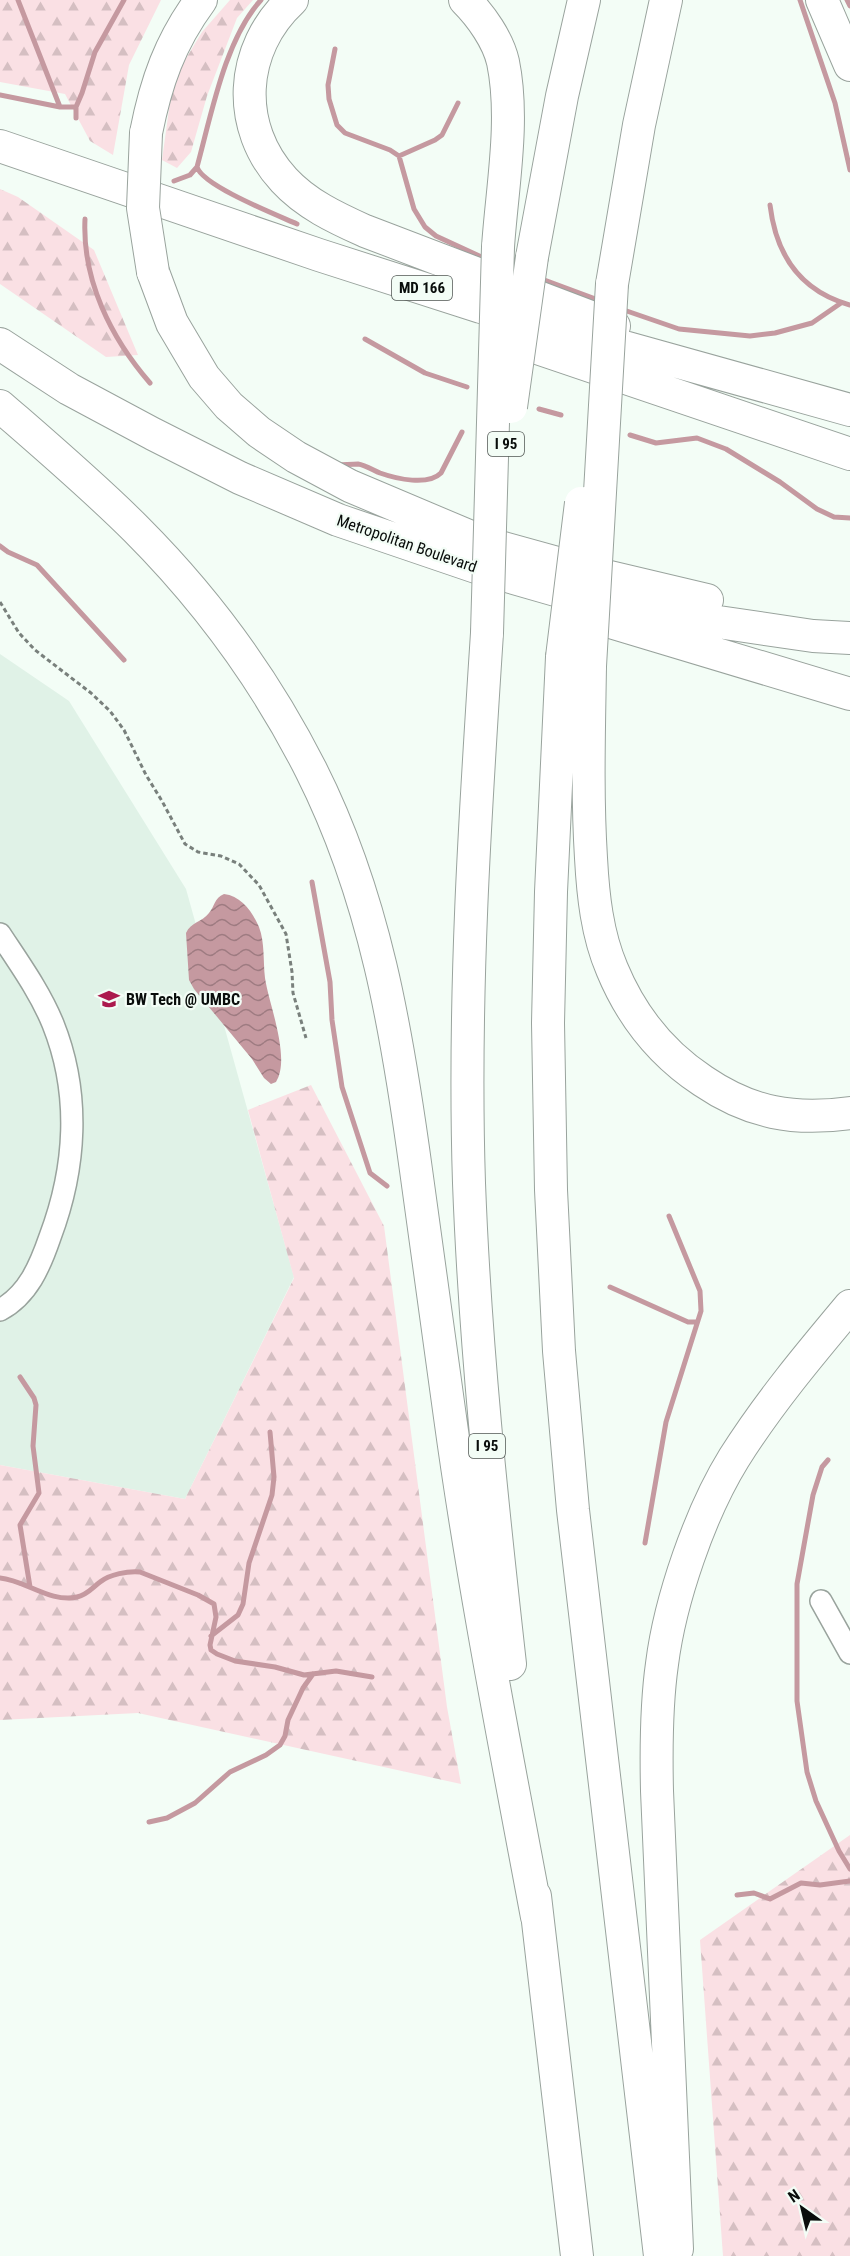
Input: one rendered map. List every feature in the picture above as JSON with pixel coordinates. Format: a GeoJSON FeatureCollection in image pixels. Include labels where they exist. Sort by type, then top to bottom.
{"type":"FeatureCollection","features":[{"type":"Feature","properties":{"kind":"highway"},"geometry":{"type":"LineString","coordinates":[[201,0],[175,42],[159,77],[146,133],[143,207],[153,272],[163,303],[181,342],[204,377],[229,406],[259,432],[296,458],[350,486],[485,543],[694,598],[850,619]]}},
{"type":"Feature","properties":{"kind":"highway"},"geometry":{"type":"LineString","coordinates":[[292,0],[267,28],[256,51],[250,80],[249,106],[255,134],[268,158],[284,180],[308,201],[335,217],[376,235],[701,359],[850,409]]}},
{"type":"Feature","properties":{"kind":"highway"},"geometry":{"type":"LineString","coordinates":[[465,0],[475,10],[491,34],[502,61],[507,98],[507,132],[498,247],[487,633]]}},
{"type":"Feature","properties":{"kind":"highway","name":"I 95"},"geometry":{"type":"LineString","coordinates":[[577,2256],[537,1917],[493,1509],[478,1344],[469,1182],[468,1018],[471,881],[487,633],[507,441],[532,256],[562,96],[584,0]]}},
{"type":"Feature","properties":{"kind":"highway"},"geometry":{"type":"LineString","coordinates":[[666,0],[639,125],[612,284],[574,549],[576,662],[593,886],[600,933],[612,969],[631,1008],[653,1038],[679,1065],[712,1088],[745,1105],[779,1114],[812,1116],[850,1113]]}},
{"type":"Feature","properties":{"kind":"highway"},"geometry":{"type":"LineString","coordinates":[[822,0],[850,65]]}},
{"type":"Feature","properties":{"kind":"highway","name":"MD 166"},"geometry":{"type":"LineString","coordinates":[[0,146],[71,172],[481,307],[850,409]]}},
{"type":"Feature","properties":{"kind":"highway"},"geometry":{"type":"LineString","coordinates":[[71,172],[474,327],[850,454]]}},
{"type":"Feature","properties":{"kind":"highway","name":"Metropolitan Boulevard"},"geometry":{"type":"LineString","coordinates":[[0,344],[69,389],[153,434],[240,478],[338,520],[478,568],[586,599],[702,620],[813,636],[850,638]]}},
{"type":"Feature","properties":{"kind":"highway"},"geometry":{"type":"LineString","coordinates":[[0,406],[136,530],[174,570],[219,624],[251,669],[311,770],[360,888],[382,971],[399,1052],[466,1534],[537,1917]]}},
{"type":"Feature","properties":{"kind":"highway"},"geometry":{"type":"LineString","coordinates":[[240,478],[336,525],[475,581],[850,694]]}},
{"type":"Feature","properties":{"kind":"highway"},"geometry":{"type":"LineString","coordinates":[[576,662],[551,892],[548,1023],[551,1190],[559,1351],[573,1510],[660,2256]]}},
{"type":"Feature","properties":{"kind":"highway"},"geometry":{"type":"LineString","coordinates":[[677,2256],[657,1791],[656,1723],[662,1662],[676,1599],[692,1551],[710,1506],[733,1461],[764,1412],[850,1306]]}},
{"type":"Feature","properties":{"kind":"street"},"geometry":{"type":"LineString","coordinates":[[0,934],[39,995],[54,1025],[73,1105],[70,1166],[62,1205],[45,1253],[28,1286],[18,1299],[0,1310]]}},
{"type":"Feature","properties":{"kind":"street"},"geometry":{"type":"LineString","coordinates":[[821,1601],[850,1653]]}},
{"type":"Feature","properties":{"kind":"path"},"geometry":{"type":"LineString","coordinates":[[0,602],[19,633],[35,650],[91,693],[110,711],[124,730],[146,776],[185,844],[198,852],[221,856],[239,864],[259,885],[286,934],[293,993],[306,1038]]}},
{"type":"Feature","properties":{"kind":"shaded area","name":"BW Tech @ UMBC"},"geometry":{"type":"Polygon","coordinates":[[[0,654],[69,701],[186,889],[294,1277],[185,1499],[0,1465],[0,654]]]}},
{"type":"Feature","properties":{"kind":"green space"},"geometry":{"type":"Polygon","coordinates":[[[0,0],[161,0],[129,65],[113,155],[90,141],[65,94],[0,82],[0,0]]]}},
{"type":"Feature","properties":{"kind":"green space"},"geometry":{"type":"Polygon","coordinates":[[[230,0],[253,0],[237,18],[207,96],[191,152],[177,168],[162,160],[173,80],[202,32],[230,0]]]}},
{"type":"Feature","properties":{"kind":"green space"},"geometry":{"type":"Polygon","coordinates":[[[0,189],[18,197],[94,250],[138,355],[106,357],[0,284],[0,189]]]}},
{"type":"Feature","properties":{"kind":"green space"},"geometry":{"type":"Polygon","coordinates":[[[311,1085],[384,1226],[447,1707],[461,1784],[138,1713],[0,1720],[0,1465],[185,1499],[294,1278],[248,1110],[311,1085]]]}},
{"type":"Feature","properties":{"kind":"green space"},"geometry":{"type":"Polygon","coordinates":[[[850,1835],[850,2256],[723,2256],[700,1940],[850,1835]]]}},
{"type":"Feature","properties":{"kind":"water"},"geometry":{"type":"Polygon","coordinates":[[[224,894],[236,898],[245,905],[261,933],[265,978],[278,1031],[281,1059],[276,1082],[271,1084],[189,980],[186,933],[191,926],[206,916],[216,900],[224,894]]]}},
{"type":"Feature","properties":{"kind":"waterway"},"geometry":{"type":"LineString","coordinates":[[18,0],[60,107]]}},
{"type":"Feature","properties":{"kind":"waterway"},"geometry":{"type":"LineString","coordinates":[[76,118],[76,107],[95,52],[124,0]]}},
{"type":"Feature","properties":{"kind":"waterway"},"geometry":{"type":"LineString","coordinates":[[174,181],[190,175],[197,167],[214,102],[229,57],[248,16],[261,0]]}},
{"type":"Feature","properties":{"kind":"waterway"},"geometry":{"type":"LineString","coordinates":[[800,0],[835,103],[850,170]]}},
{"type":"Feature","properties":{"kind":"waterway"},"geometry":{"type":"LineString","coordinates":[[847,0],[850,6]]}},
{"type":"Feature","properties":{"kind":"waterway"},"geometry":{"type":"LineString","coordinates":[[335,49],[328,85],[329,99],[337,125],[345,133],[390,150],[399,156],[414,209],[425,227],[436,236],[488,260]]}},
{"type":"Feature","properties":{"kind":"waterway"},"geometry":{"type":"LineString","coordinates":[[0,95],[60,107],[76,107]]}},
{"type":"Feature","properties":{"kind":"waterway"},"geometry":{"type":"LineString","coordinates":[[399,156],[442,135],[458,103]]}},
{"type":"Feature","properties":{"kind":"waterway"},"geometry":{"type":"LineString","coordinates":[[197,167],[202,175],[226,191],[297,224]]}},
{"type":"Feature","properties":{"kind":"waterway"},"geometry":{"type":"LineString","coordinates":[[770,205],[778,240],[794,268],[817,290],[832,299],[850,305]]}},
{"type":"Feature","properties":{"kind":"waterway"},"geometry":{"type":"LineString","coordinates":[[85,219],[88,264],[102,307],[123,347],[150,383]]}},
{"type":"Feature","properties":{"kind":"waterway"},"geometry":{"type":"LineString","coordinates":[[539,278],[601,301]]}},
{"type":"Feature","properties":{"kind":"waterway"},"geometry":{"type":"LineString","coordinates":[[621,309],[679,329],[750,336],[775,333],[812,323],[841,303]]}},
{"type":"Feature","properties":{"kind":"waterway"},"geometry":{"type":"LineString","coordinates":[[365,339],[425,373],[467,387]]}},
{"type":"Feature","properties":{"kind":"waterway"},"geometry":{"type":"LineString","coordinates":[[539,409],[561,415]]}},
{"type":"Feature","properties":{"kind":"waterway"},"geometry":{"type":"LineString","coordinates":[[338,465],[358,464],[395,477],[412,480],[428,479],[441,473],[462,432]]}},
{"type":"Feature","properties":{"kind":"waterway"},"geometry":{"type":"LineString","coordinates":[[630,435],[656,443],[697,438],[726,449],[780,482],[817,509],[834,517],[850,518]]}},
{"type":"Feature","properties":{"kind":"waterway"},"geometry":{"type":"LineString","coordinates":[[0,546],[37,565],[124,660]]}},
{"type":"Feature","properties":{"kind":"waterway"},"geometry":{"type":"LineString","coordinates":[[312,882],[330,982],[332,1020],[342,1087],[370,1173],[387,1186]]}},
{"type":"Feature","properties":{"kind":"waterway"},"geometry":{"type":"LineString","coordinates":[[645,1543],[666,1422],[701,1311],[700,1291],[669,1216]]}},
{"type":"Feature","properties":{"kind":"waterway"},"geometry":{"type":"LineString","coordinates":[[610,1287],[688,1322],[697,1322]]}},
{"type":"Feature","properties":{"kind":"waterway"},"geometry":{"type":"LineString","coordinates":[[20,1377],[36,1405],[33,1446],[39,1493],[20,1525],[30,1587]]}},
{"type":"Feature","properties":{"kind":"waterway"},"geometry":{"type":"LineString","coordinates":[[211,1636],[238,1615],[243,1604],[249,1563],[272,1495],[274,1477],[270,1432]]}},
{"type":"Feature","properties":{"kind":"waterway"},"geometry":{"type":"LineString","coordinates":[[828,1460],[822,1467],[813,1495],[797,1584],[797,1701],[807,1772],[816,1801],[850,1869]]}},
{"type":"Feature","properties":{"kind":"waterway"},"geometry":{"type":"LineString","coordinates":[[0,1578],[57,1597],[67,1598],[84,1595],[104,1579],[114,1575],[140,1572],[198,1595],[214,1604],[216,1617],[210,1645],[211,1650],[217,1654],[235,1661],[275,1667],[304,1675],[336,1671],[372,1677]]}},
{"type":"Feature","properties":{"kind":"waterway"},"geometry":{"type":"LineString","coordinates":[[149,1822],[167,1818],[195,1803],[230,1772],[266,1755],[280,1745],[285,1736],[288,1720],[303,1688],[313,1674]]}},
{"type":"Feature","properties":{"kind":"waterway"},"geometry":{"type":"LineString","coordinates":[[737,1895],[754,1893],[770,1899],[801,1883],[820,1885],[850,1881]]}},
{"type":"Feature","properties":{"kind":"place","name":"BW Tech @ UMBC"},"geometry":{"type":"Point","coordinates":[109,999]}}]}
